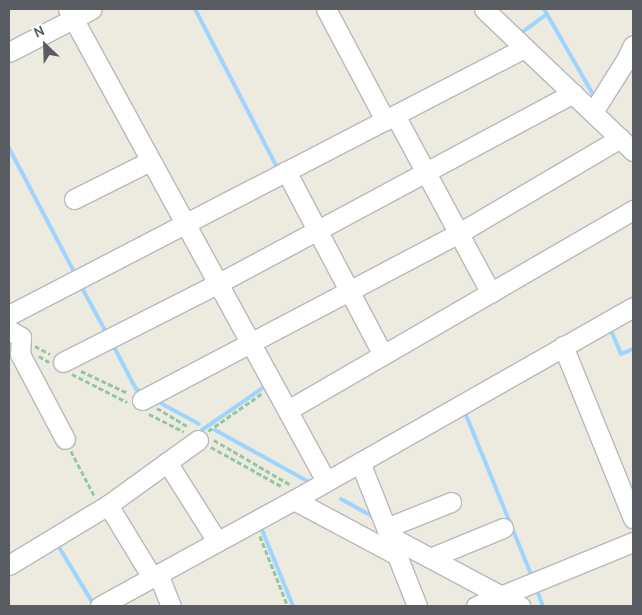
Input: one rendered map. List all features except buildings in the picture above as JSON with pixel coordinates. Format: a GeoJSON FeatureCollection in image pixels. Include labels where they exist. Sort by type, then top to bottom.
{"type":"FeatureCollection","features":[{"type":"Feature","properties":{"kind":"street"},"geometry":{"type":"LineString","coordinates":[[9,52],[71,14],[92,9]]}},
{"type":"Feature","properties":{"kind":"street"},"geometry":{"type":"LineString","coordinates":[[326,9],[390,117],[427,173],[490,293]]}},
{"type":"Feature","properties":{"kind":"street"},"geometry":{"type":"LineString","coordinates":[[139,405],[627,145],[524,48],[492,11]]}},
{"type":"Feature","properties":{"kind":"street"},"geometry":{"type":"LineString","coordinates":[[71,14],[184,225],[326,481]]}},
{"type":"Feature","properties":{"kind":"street"},"geometry":{"type":"LineString","coordinates":[[593,112],[633,45]]}},
{"type":"Feature","properties":{"kind":"street"},"geometry":{"type":"LineString","coordinates":[[9,315],[524,48]]}},
{"type":"Feature","properties":{"kind":"street"},"geometry":{"type":"LineString","coordinates":[[60,365],[427,173],[573,93]]}},
{"type":"Feature","properties":{"kind":"street"},"geometry":{"type":"LineString","coordinates":[[74,199],[150,161]]}},
{"type":"Feature","properties":{"kind":"street"},"geometry":{"type":"LineString","coordinates":[[286,171],[383,355]]}},
{"type":"Feature","properties":{"kind":"street"},"geometry":{"type":"LineString","coordinates":[[288,410],[633,210]]}},
{"type":"Feature","properties":{"kind":"street"},"geometry":{"type":"LineString","coordinates":[[100,606],[300,497],[633,307]]}},
{"type":"Feature","properties":{"kind":"street"},"geometry":{"type":"LineString","coordinates":[[17,338],[20,354],[65,439]]}},
{"type":"Feature","properties":{"kind":"street"},"geometry":{"type":"LineString","coordinates":[[563,346],[633,518]]}},
{"type":"Feature","properties":{"kind":"street"},"geometry":{"type":"LineString","coordinates":[[9,565],[102,502],[167,462],[202,436]]}},
{"type":"Feature","properties":{"kind":"street"},"geometry":{"type":"LineString","coordinates":[[167,462],[218,542]]}},
{"type":"Feature","properties":{"kind":"street"},"geometry":{"type":"LineString","coordinates":[[360,462],[417,606]]}},
{"type":"Feature","properties":{"kind":"street"},"geometry":{"type":"LineString","coordinates":[[300,497],[397,555]]}},
{"type":"Feature","properties":{"kind":"street"},"geometry":{"type":"LineString","coordinates":[[102,502],[155,576],[171,606]]}},
{"type":"Feature","properties":{"kind":"street"},"geometry":{"type":"LineString","coordinates":[[388,532],[451,502]]}},
{"type":"Feature","properties":{"kind":"street"},"geometry":{"type":"LineString","coordinates":[[430,558],[503,528]]}},
{"type":"Feature","properties":{"kind":"street"},"geometry":{"type":"LineString","coordinates":[[388,532],[430,558],[520,606]]}},
{"type":"Feature","properties":{"kind":"street"},"geometry":{"type":"LineString","coordinates":[[476,606],[633,542]]}},
{"type":"Feature","properties":{"kind":"path"},"geometry":{"type":"LineString","coordinates":[[17,338],[60,365],[202,436],[300,497]]}},
{"type":"Feature","properties":{"kind":"path"},"geometry":{"type":"LineString","coordinates":[[17,338],[60,365],[202,436],[300,497]]}},
{"type":"Feature","properties":{"kind":"path"},"geometry":{"type":"LineString","coordinates":[[202,436],[273,385]]}},
{"type":"Feature","properties":{"kind":"path"},"geometry":{"type":"LineString","coordinates":[[65,439],[102,502]]}},
{"type":"Feature","properties":{"kind":"path"},"geometry":{"type":"LineString","coordinates":[[254,522],[287,604]]}},
{"type":"Feature","properties":{"kind":"waterway"},"geometry":{"type":"LineString","coordinates":[[195,9],[278,169]]}},
{"type":"Feature","properties":{"kind":"waterway"},"geometry":{"type":"LineString","coordinates":[[544,9],[594,96]]}},
{"type":"Feature","properties":{"kind":"waterway"},"geometry":{"type":"LineString","coordinates":[[521,33],[547,14]]}},
{"type":"Feature","properties":{"kind":"waterway"},"geometry":{"type":"LineString","coordinates":[[9,148],[73,270]]}},
{"type":"Feature","properties":{"kind":"waterway"},"geometry":{"type":"LineString","coordinates":[[81,286],[107,334]]}},
{"type":"Feature","properties":{"kind":"waterway"},"geometry":{"type":"LineString","coordinates":[[610,328],[621,354],[633,349]]}},
{"type":"Feature","properties":{"kind":"waterway"},"geometry":{"type":"LineString","coordinates":[[113,345],[136,389],[142,392]]}},
{"type":"Feature","properties":{"kind":"waterway"},"geometry":{"type":"LineString","coordinates":[[202,430],[264,387]]}},
{"type":"Feature","properties":{"kind":"waterway"},"geometry":{"type":"LineString","coordinates":[[155,400],[199,424]]}},
{"type":"Feature","properties":{"kind":"waterway"},"geometry":{"type":"LineString","coordinates":[[464,410],[532,577]]}},
{"type":"Feature","properties":{"kind":"waterway"},"geometry":{"type":"LineString","coordinates":[[215,430],[311,483]]}},
{"type":"Feature","properties":{"kind":"waterway"},"geometry":{"type":"LineString","coordinates":[[341,499],[374,517]]}},
{"type":"Feature","properties":{"kind":"waterway"},"geometry":{"type":"LineString","coordinates":[[260,525],[293,606]]}},
{"type":"Feature","properties":{"kind":"waterway"},"geometry":{"type":"LineString","coordinates":[[60,549],[94,605]]}},
{"type":"Feature","properties":{"kind":"waterway"},"geometry":{"type":"LineString","coordinates":[[536,588],[543,606]]}}]}
